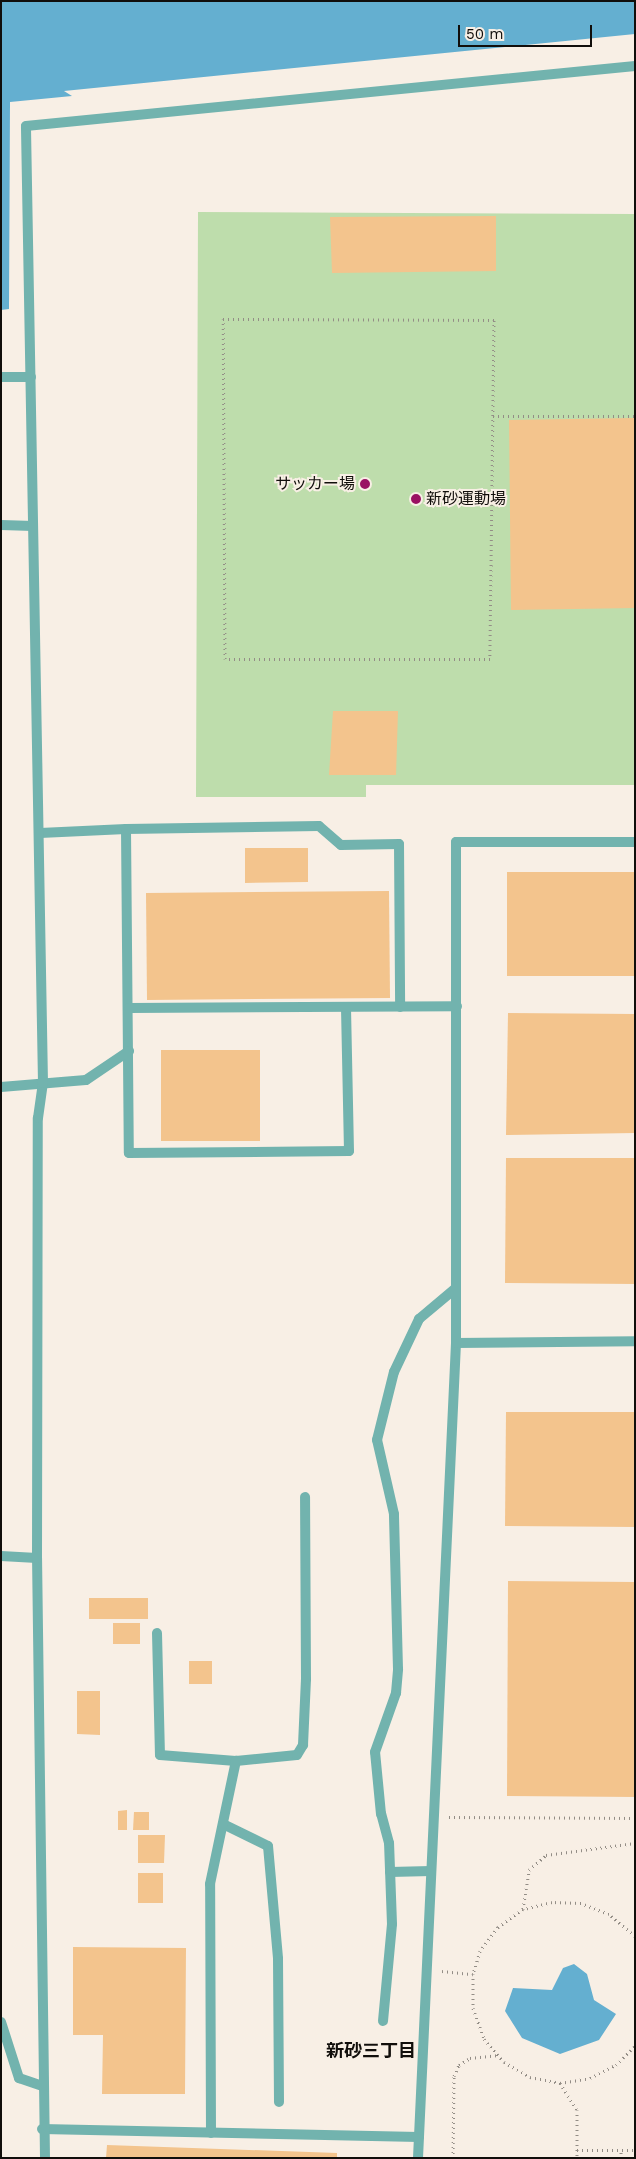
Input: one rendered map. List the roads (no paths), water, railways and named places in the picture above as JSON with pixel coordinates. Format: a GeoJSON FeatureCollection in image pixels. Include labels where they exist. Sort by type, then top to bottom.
{"type":"FeatureCollection","features":[{"type":"Feature","properties":{"kind":"lane"},"geometry":{"type":"LineString","coordinates":[[45,2158],[42,2129],[37,1558],[38,1118],[43,1083],[26,126],[635,66]]}},
{"type":"Feature","properties":{"kind":"lane"},"geometry":{"type":"LineString","coordinates":[[1,377],[31,377]]}},
{"type":"Feature","properties":{"kind":"lane"},"geometry":{"type":"LineString","coordinates":[[1,525],[34,526]]}},
{"type":"Feature","properties":{"kind":"lane"},"geometry":{"type":"LineString","coordinates":[[40,833],[126,829],[319,826],[341,845],[399,844],[400,1007]]}},
{"type":"Feature","properties":{"kind":"lane"},"geometry":{"type":"LineString","coordinates":[[126,829],[129,1153],[349,1150],[346,1007]]}},
{"type":"Feature","properties":{"kind":"lane"},"geometry":{"type":"LineString","coordinates":[[418,2158],[456,1343],[456,842],[635,842]]}},
{"type":"Feature","properties":{"kind":"lane"},"geometry":{"type":"LineString","coordinates":[[128,1008],[457,1006]]}},
{"type":"Feature","properties":{"kind":"lane"},"geometry":{"type":"LineString","coordinates":[[1,1087],[86,1080],[129,1051]]}},
{"type":"Feature","properties":{"kind":"lane"},"geometry":{"type":"LineString","coordinates":[[383,2022],[392,1924],[390,1872],[375,1752],[396,1693],[394,1514],[377,1440],[394,1372],[419,1318],[456,1288]]}},
{"type":"Feature","properties":{"kind":"lane"},"geometry":{"type":"LineString","coordinates":[[456,1343],[635,1341]]}},
{"type":"Feature","properties":{"kind":"lane"},"geometry":{"type":"LineString","coordinates":[[157,1633],[160,1756],[236,1762],[283,1760],[297,1755],[303,1745],[304,1497]]}},
{"type":"Feature","properties":{"kind":"lane"},"geometry":{"type":"LineString","coordinates":[[1,1556],[37,1558]]}},
{"type":"Feature","properties":{"kind":"lane"},"geometry":{"type":"LineString","coordinates":[[211,2133],[210,1884],[236,1762]]}},
{"type":"Feature","properties":{"kind":"lane"},"geometry":{"type":"LineString","coordinates":[[223,1824],[268,1846],[278,1959],[279,2102]]}},
{"type":"Feature","properties":{"kind":"lane"},"geometry":{"type":"LineString","coordinates":[[390,1872],[431,1872]]}},
{"type":"Feature","properties":{"kind":"lane"},"geometry":{"type":"LineString","coordinates":[[1,2022],[19,2078],[42,2086]]}},
{"type":"Feature","properties":{"kind":"lane"},"geometry":{"type":"LineString","coordinates":[[42,2129],[419,2137]]}},
{"type":"Feature","properties":{"kind":"water"},"geometry":{"type":"Polygon","coordinates":[[[1,1],[635,1],[635,34],[64,91],[72,96],[10,102],[9,309],[1,310],[1,1]]]}},
{"type":"Feature","properties":{"kind":"water"},"geometry":{"type":"Polygon","coordinates":[[[574,1964],[587,1974],[594,2000],[616,2014],[599,2040],[560,2054],[522,2038],[505,2011],[513,1988],[552,1990],[563,1968],[574,1964]]]}},
{"type":"Feature","properties":{"kind":"place","name":"サッカー場"},"geometry":{"type":"Point","coordinates":[365,484]}},
{"type":"Feature","properties":{"kind":"place","name":"新砂運動場"},"geometry":{"type":"Point","coordinates":[416,499]}},
{"type":"Feature","properties":{"kind":"district","name":"新砂三丁目"},"geometry":{"type":"Point","coordinates":[371,2051]}}]}
